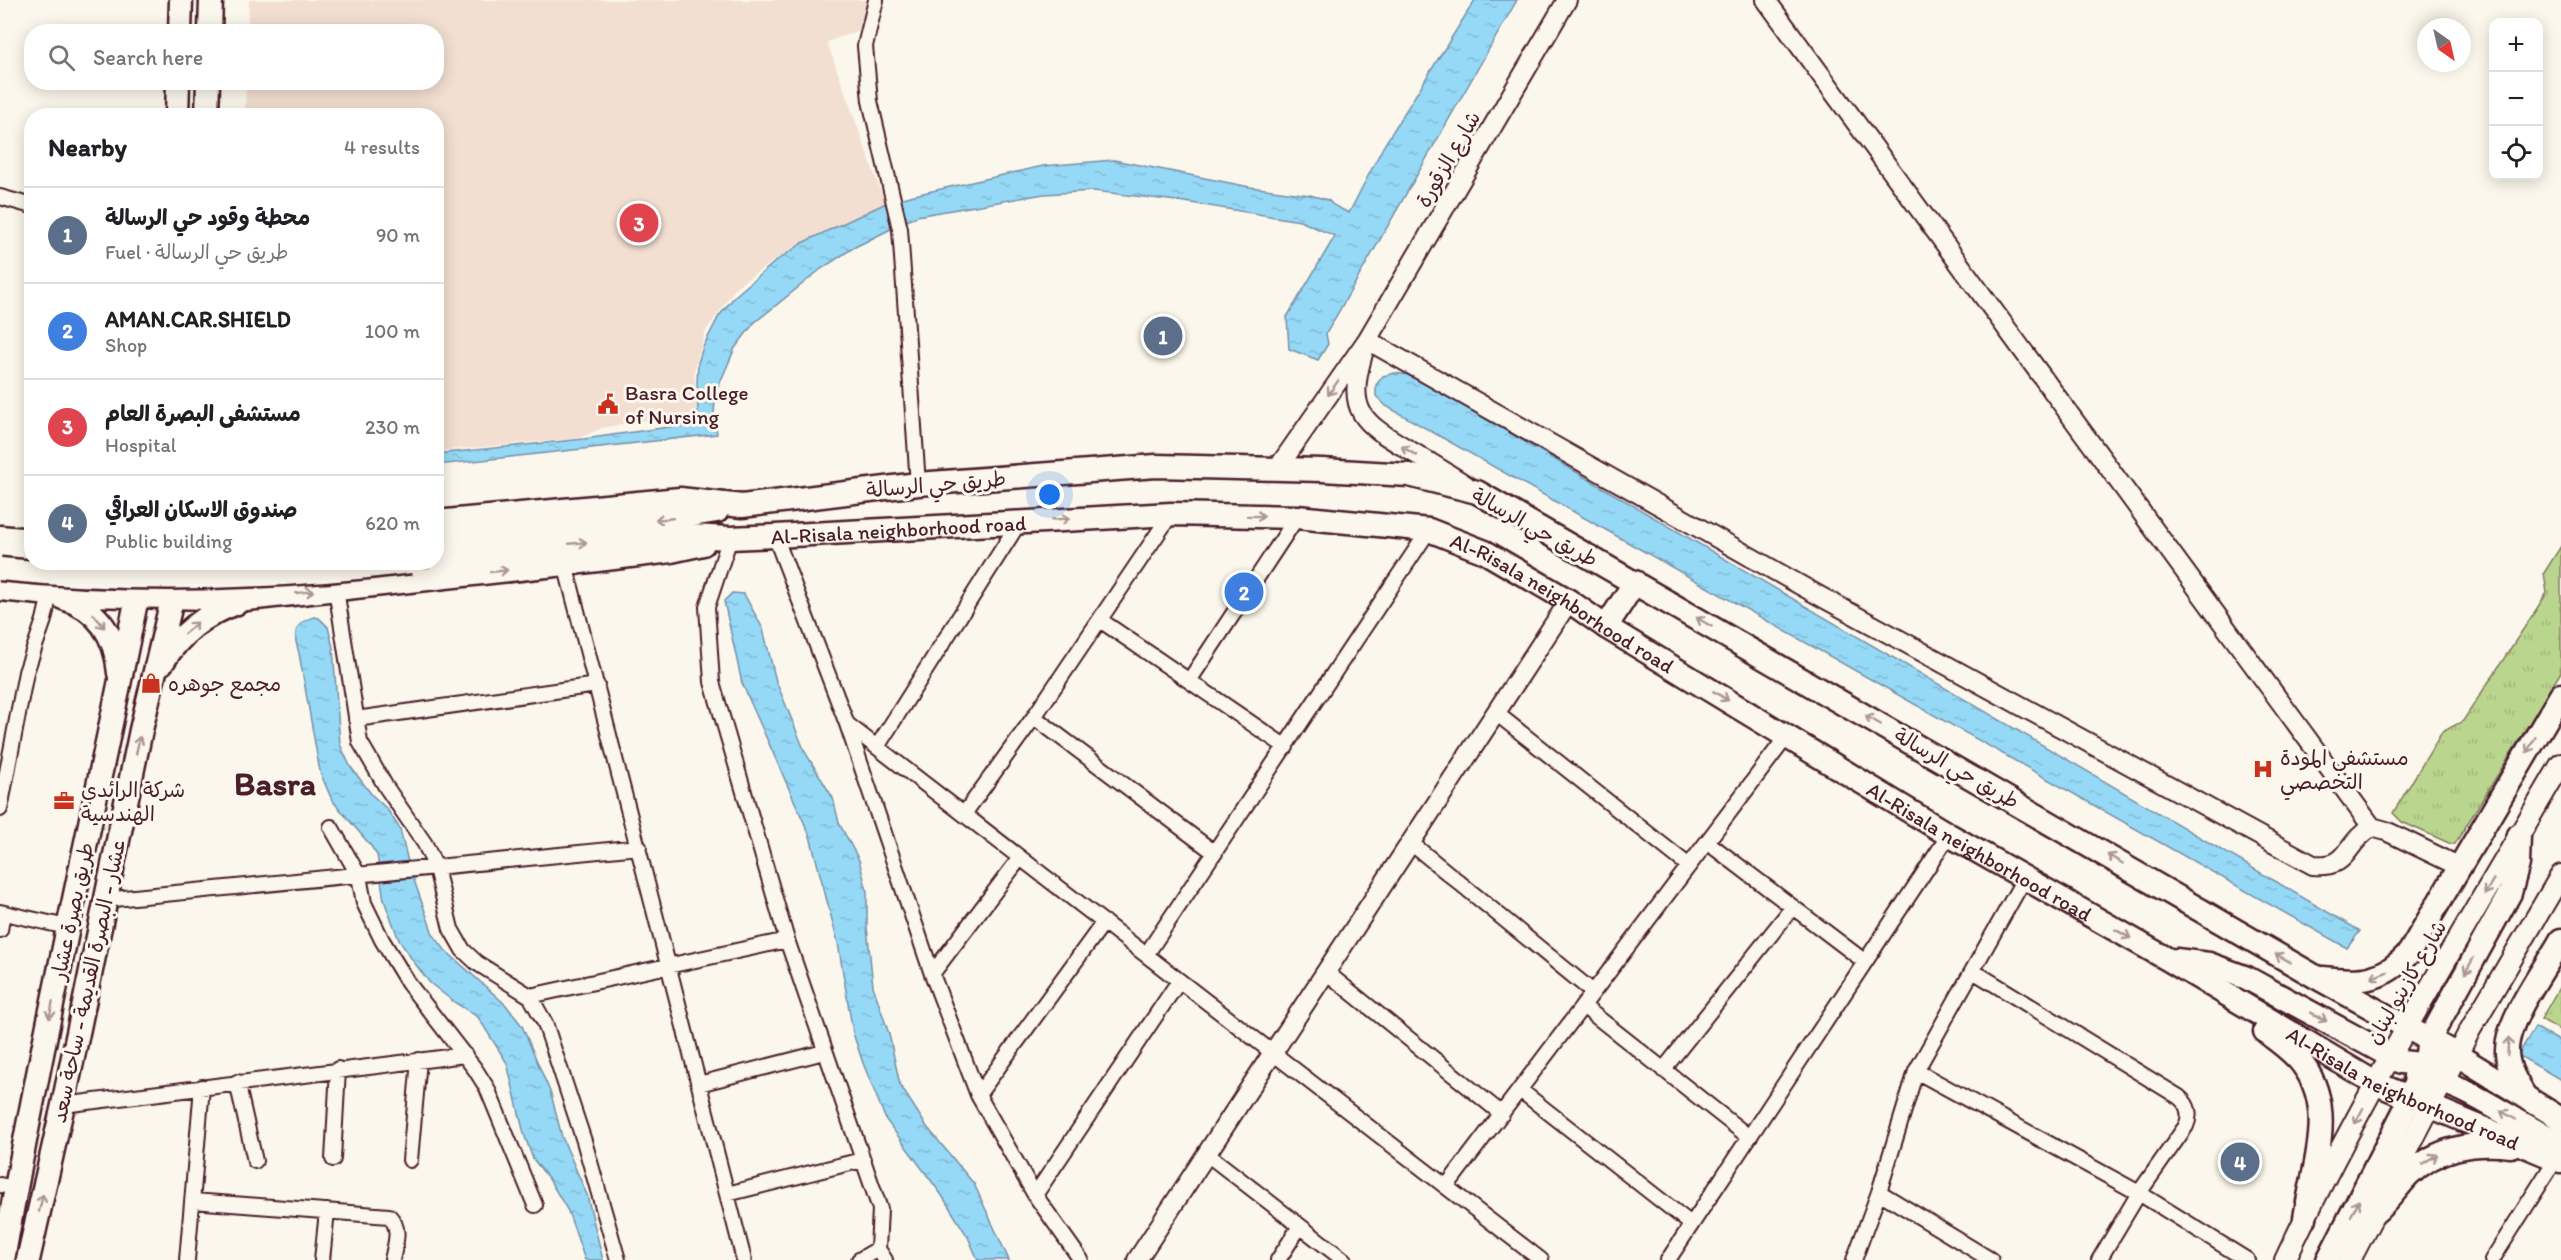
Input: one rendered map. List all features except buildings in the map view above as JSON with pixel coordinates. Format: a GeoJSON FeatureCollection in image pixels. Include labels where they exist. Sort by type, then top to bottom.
{"type":"FeatureCollection","features":[{"type":"Feature","properties":{"kind":"main road"},"geometry":{"type":"LineString","coordinates":[[180,24],[181,0]]}},
{"type":"Feature","properties":{"kind":"main road"},"geometry":{"type":"LineString","coordinates":[[210,24],[211,0]]}},
{"type":"Feature","properties":{"kind":"main road"},"geometry":{"type":"LineString","coordinates":[[177,108],[178,90]]}},
{"type":"Feature","properties":{"kind":"main road"},"geometry":{"type":"LineString","coordinates":[[207,108],[208,90]]}},
{"type":"Feature","properties":{"kind":"main road","name":"طريق حي الرسالة"},"geometry":{"type":"LineString","coordinates":[[444,521],[680,499],[742,506],[918,484],[1156,466],[1408,475],[1477,492],[2407,1028]]}},
{"type":"Feature","properties":{"kind":"main road"},"geometry":{"type":"LineString","coordinates":[[444,541],[672,518],[742,506]]}},
{"type":"Feature","properties":{"kind":"main road","name":"Al-Risala neighborhood road"},"geometry":{"type":"LineString","coordinates":[[444,559],[548,546],[670,535],[730,538],[1171,514],[1298,517],[1429,530],[1485,552],[1569,600],[1606,627],[1949,835],[2169,960],[2377,1084],[2553,1152]]}},
{"type":"Feature","properties":{"kind":"main road"},"geometry":{"type":"LineString","coordinates":[[0,537],[24,539]]}},
{"type":"Feature","properties":{"kind":"main road"},"geometry":{"type":"LineString","coordinates":[[0,589],[50,594],[247,599],[671,551],[730,538]]}},
{"type":"Feature","properties":{"kind":"main road"},"geometry":{"type":"LineString","coordinates":[[0,553],[24,555]]}},
{"type":"Feature","properties":{"kind":"main road"},"geometry":{"type":"LineString","coordinates":[[0,568],[79,575],[206,578],[269,576],[330,570]]}},
{"type":"Feature","properties":{"kind":"main road","name":"طريق بصرة عشار"},"geometry":{"type":"LineString","coordinates":[[3,1260],[8,1187],[120,688],[142,570]]}},
{"type":"Feature","properties":{"kind":"main road","name":"عشار - البصرة القديمة - ساحة سعد"},"geometry":{"type":"LineString","coordinates":[[28,1260],[63,1105],[104,900],[179,570]]}},
{"type":"Feature","properties":{"kind":"main road"},"geometry":{"type":"LineString","coordinates":[[1606,627],[1635,582]]}},
{"type":"Feature","properties":{"kind":"main road"},"geometry":{"type":"LineString","coordinates":[[50,594],[82,605],[104,627],[117,654],[120,688]]}},
{"type":"Feature","properties":{"kind":"main road"},"geometry":{"type":"LineString","coordinates":[[155,673],[171,648],[193,625],[219,609],[247,599]]}},
{"type":"Feature","properties":{"kind":"main road"},"geometry":{"type":"LineString","coordinates":[[2316,977],[2361,980],[2391,970],[2409,953],[2561,695]]}},
{"type":"Feature","properties":{"kind":"main road","name":"شارع كازينو لبنان"},"geometry":{"type":"LineString","coordinates":[[2285,1260],[2390,1057],[2561,764]]}},
{"type":"Feature","properties":{"kind":"main road"},"geometry":{"type":"LineString","coordinates":[[2350,1260],[2373,1214],[2421,1102],[2429,1040],[2510,892],[2518,864],[2519,836]]}},
{"type":"Feature","properties":{"kind":"main road"},"geometry":{"type":"LineString","coordinates":[[2377,1084],[2398,1076],[2425,1073],[2457,1056],[2561,875]]}},
{"type":"Feature","properties":{"kind":"main road"},"geometry":{"type":"LineString","coordinates":[[2527,1099],[2510,1069],[2507,1042],[2516,1016],[2559,948]]}},
{"type":"Feature","properties":{"kind":"main road"},"geometry":{"type":"LineString","coordinates":[[2169,960],[2209,964],[2235,972],[2390,1057],[2475,1096],[2540,1133],[2553,1152]]}},
{"type":"Feature","properties":{"kind":"main road"},"geometry":{"type":"LineString","coordinates":[[2232,998],[2302,1064],[2319,1095],[2320,1135],[2305,1218]]}},
{"type":"Feature","properties":{"kind":"main road"},"geometry":{"type":"LineString","coordinates":[[2407,1028],[2425,1073]]}},
{"type":"Feature","properties":{"kind":"main road","name":"Al-Risala neighborhood road"},"geometry":{"type":"LineString","coordinates":[[2407,1028],[2561,1119]]}},
{"type":"Feature","properties":{"kind":"main road"},"geometry":{"type":"LineString","coordinates":[[2328,1260],[2421,1102]]}},
{"type":"Feature","properties":{"kind":"main road"},"geometry":{"type":"LineString","coordinates":[[2373,1214],[2410,1174],[2441,1152],[2478,1144],[2553,1152]]}},
{"type":"Feature","properties":{"kind":"street"},"geometry":{"type":"LineString","coordinates":[[876,0],[865,46],[870,101],[900,229],[918,484]]}},
{"type":"Feature","properties":{"kind":"street","name":"شارع الزقورة"},"geometry":{"type":"LineString","coordinates":[[1277,469],[1367,340],[1567,0]]}},
{"type":"Feature","properties":{"kind":"street"},"geometry":{"type":"LineString","coordinates":[[1766,0],[2372,827],[2386,831],[2460,867]]}},
{"type":"Feature","properties":{"kind":"street"},"geometry":{"type":"LineString","coordinates":[[0,197],[24,204]]}},
{"type":"Feature","properties":{"kind":"street"},"geometry":{"type":"LineString","coordinates":[[1367,340],[1816,594],[2313,865],[2331,866],[2339,862],[2362,833],[2372,827]]}},
{"type":"Feature","properties":{"kind":"street","name":"شارع الزقورة"},"geometry":{"type":"LineString","coordinates":[[1367,340],[1358,369],[1356,388],[1360,412],[1365,420],[1384,436],[1477,492]]}},
{"type":"Feature","properties":{"kind":"street"},"geometry":{"type":"LineString","coordinates":[[964,814],[1034,717],[1171,514]]}},
{"type":"Feature","properties":{"kind":"street"},"geometry":{"type":"LineString","coordinates":[[1189,681],[1298,517]]}},
{"type":"Feature","properties":{"kind":"street"},"geometry":{"type":"LineString","coordinates":[[877,747],[1020,521]]}},
{"type":"Feature","properties":{"kind":"street"},"geometry":{"type":"LineString","coordinates":[[1146,955],[1429,530]]}},
{"type":"Feature","properties":{"kind":"street"},"geometry":{"type":"LineString","coordinates":[[775,536],[847,724],[932,974],[978,1095],[1035,1195],[1081,1260]]}},
{"type":"Feature","properties":{"kind":"street"},"geometry":{"type":"LineString","coordinates":[[730,538],[707,607],[712,682],[786,940],[880,1209],[881,1255],[859,1260]]}},
{"type":"Feature","properties":{"kind":"street"},"geometry":{"type":"LineString","coordinates":[[566,564],[744,1260]]}},
{"type":"Feature","properties":{"kind":"street"},"geometry":{"type":"LineString","coordinates":[[336,589],[360,742],[425,844],[436,868],[451,929],[463,950],[477,963],[530,996],[545,1023],[618,1260]]}},
{"type":"Feature","properties":{"kind":"street"},"geometry":{"type":"LineString","coordinates":[[0,809],[26,672],[44,620],[50,594]]}},
{"type":"Feature","properties":{"kind":"street"},"geometry":{"type":"LineString","coordinates":[[1137,1260],[1569,600]]}},
{"type":"Feature","properties":{"kind":"street"},"geometry":{"type":"LineString","coordinates":[[1100,620],[1286,747]]}},
{"type":"Feature","properties":{"kind":"street"},"geometry":{"type":"LineString","coordinates":[[356,719],[597,685]]}},
{"type":"Feature","properties":{"kind":"street"},"geometry":{"type":"LineString","coordinates":[[1496,713],[1689,866]]}},
{"type":"Feature","properties":{"kind":"street"},"geometry":{"type":"LineString","coordinates":[[1034,717],[1215,853]]}},
{"type":"Feature","properties":{"kind":"street"},"geometry":{"type":"LineString","coordinates":[[847,724],[1446,1187],[1523,1255],[1541,1260]]}},
{"type":"Feature","properties":{"kind":"street"},"geometry":{"type":"LineString","coordinates":[[1446,1187],[1787,736]]}},
{"type":"Feature","properties":{"kind":"street"},"geometry":{"type":"LineString","coordinates":[[331,827],[365,875],[364,903],[382,940],[408,983],[465,1055],[487,1088],[535,1205]]}},
{"type":"Feature","properties":{"kind":"street"},"geometry":{"type":"LineString","coordinates":[[1668,1260],[1949,835]]}},
{"type":"Feature","properties":{"kind":"street"},"geometry":{"type":"LineString","coordinates":[[1707,842],[1864,961]]}},
{"type":"Feature","properties":{"kind":"street"},"geometry":{"type":"LineString","coordinates":[[1411,843],[1593,992]]}},
{"type":"Feature","properties":{"kind":"street"},"geometry":{"type":"LineString","coordinates":[[104,900],[639,847]]}},
{"type":"Feature","properties":{"kind":"street"},"geometry":{"type":"LineString","coordinates":[[932,974],[1020,858]]}},
{"type":"Feature","properties":{"kind":"street"},"geometry":{"type":"LineString","coordinates":[[1854,1260],[1879,1192],[1916,1071],[2024,879]]}},
{"type":"Feature","properties":{"kind":"street"},"geometry":{"type":"LineString","coordinates":[[1664,1070],[1792,908]]}},
{"type":"Feature","properties":{"kind":"street"},"geometry":{"type":"LineString","coordinates":[[0,930],[2,913],[67,927]]}},
{"type":"Feature","properties":{"kind":"street"},"geometry":{"type":"LineString","coordinates":[[978,1095],[1104,922]]}},
{"type":"Feature","properties":{"kind":"street"},"geometry":{"type":"LineString","coordinates":[[530,996],[786,940]]}},
{"type":"Feature","properties":{"kind":"street"},"geometry":{"type":"LineString","coordinates":[[1973,971],[2184,1101],[2189,1111],[2186,1126],[2139,1193],[2099,1260]]}},
{"type":"Feature","properties":{"kind":"street"},"geometry":{"type":"LineString","coordinates":[[1326,972],[1502,1114]]}},
{"type":"Feature","properties":{"kind":"street"},"geometry":{"type":"LineString","coordinates":[[1035,1195],[1179,981]]}},
{"type":"Feature","properties":{"kind":"street"},"geometry":{"type":"LineString","coordinates":[[1583,1006],[1749,1137]]}},
{"type":"Feature","properties":{"kind":"street"},"geometry":{"type":"LineString","coordinates":[[699,1084],[824,1052]]}},
{"type":"Feature","properties":{"kind":"street"},"geometry":{"type":"LineString","coordinates":[[63,1105],[465,1055]]}},
{"type":"Feature","properties":{"kind":"street"},"geometry":{"type":"LineString","coordinates":[[410,1160],[419,1060]]}},
{"type":"Feature","properties":{"kind":"street"},"geometry":{"type":"LineString","coordinates":[[333,1159],[338,1069]]}},
{"type":"Feature","properties":{"kind":"street"},"geometry":{"type":"LineString","coordinates":[[1916,1071],[2139,1193],[2247,1260]]}},
{"type":"Feature","properties":{"kind":"street"},"geometry":{"type":"LineString","coordinates":[[237,1082],[255,1161]]}},
{"type":"Feature","properties":{"kind":"street"},"geometry":{"type":"LineString","coordinates":[[187,1260],[202,1087]]}},
{"type":"Feature","properties":{"kind":"street"},"geometry":{"type":"LineString","coordinates":[[1520,1089],[1691,1224]]}},
{"type":"Feature","properties":{"kind":"street"},"geometry":{"type":"LineString","coordinates":[[2495,1259],[2553,1152]]}},
{"type":"Feature","properties":{"kind":"street"},"geometry":{"type":"LineString","coordinates":[[1207,1154],[1344,1260]]}},
{"type":"Feature","properties":{"kind":"street"},"geometry":{"type":"LineString","coordinates":[[727,1194],[862,1160]]}},
{"type":"Feature","properties":{"kind":"street"},"geometry":{"type":"LineString","coordinates":[[1879,1192],[1991,1260]]}},
{"type":"Feature","properties":{"kind":"street"},"geometry":{"type":"LineString","coordinates":[[193,1202],[389,1216],[396,1223],[397,1233],[392,1260]]}},
{"type":"Feature","properties":{"kind":"street"},"geometry":{"type":"LineString","coordinates":[[322,1260],[327,1211]]}},
{"type":"Feature","properties":{"kind":"street"},"geometry":{"type":"LineString","coordinates":[[1278,1260],[1300,1226]]}},
{"type":"Feature","properties":{"kind":"shaded area"},"geometry":{"type":"Polygon","coordinates":[[[249,0],[869,0],[860,30],[827,42],[885,203],[800,243],[737,286],[706,331],[694,371],[697,421],[666,416],[602,428],[580,438],[444,450],[444,108],[245,108],[246,90],[444,90],[444,24],[247,24],[249,0]]]}},
{"type":"Feature","properties":{"kind":"green space"},"geometry":{"type":"Polygon","coordinates":[[[2561,546],[2561,672],[2455,844],[2402,822],[2393,813],[2442,732],[2463,721],[2547,593],[2544,573],[2561,546]]]}},
{"type":"Feature","properties":{"kind":"green space"},"geometry":{"type":"Polygon","coordinates":[[[2561,986],[2561,1031],[2541,1019],[2561,986]]]}},
{"type":"Feature","properties":{"kind":"water"},"geometry":{"type":"Polygon","coordinates":[[[1475,0],[1517,0],[1326,334],[1328,344],[1318,360],[1289,349],[1287,317],[1335,236],[1300,221],[1185,202],[1094,191],[1044,194],[917,216],[853,248],[821,269],[754,323],[735,348],[716,392],[714,413],[717,434],[444,464],[444,453],[584,439],[697,423],[698,363],[703,347],[719,316],[735,296],[776,261],[804,242],[884,204],[1043,166],[1114,160],[1250,187],[1310,195],[1328,200],[1349,213],[1383,147],[1475,0]]]}},
{"type":"Feature","properties":{"kind":"water"},"geometry":{"type":"Polygon","coordinates":[[[1395,373],[1408,375],[1431,387],[2360,931],[2347,948],[1386,406],[1376,396],[1376,385],[1383,376],[1395,373]]]}},
{"type":"Feature","properties":{"kind":"water"},"geometry":{"type":"Polygon","coordinates":[[[732,593],[744,594],[763,629],[776,681],[805,752],[833,798],[839,823],[859,860],[867,891],[867,927],[873,986],[889,1034],[900,1085],[927,1127],[974,1184],[1009,1260],[978,1260],[968,1237],[941,1194],[886,1120],[853,1033],[838,943],[810,836],[742,683],[724,601],[732,593]]]}},
{"type":"Feature","properties":{"kind":"water"},"geometry":{"type":"Polygon","coordinates":[[[314,617],[319,618],[328,627],[333,648],[340,744],[350,766],[372,795],[387,809],[400,829],[409,866],[433,934],[445,950],[506,1005],[522,1026],[551,1094],[562,1137],[587,1195],[603,1260],[585,1260],[568,1211],[549,1179],[533,1159],[524,1134],[507,1063],[478,1017],[430,983],[399,940],[384,900],[377,855],[332,800],[320,772],[296,641],[298,626],[314,617]]]}},
{"type":"Feature","properties":{"kind":"water"},"geometry":{"type":"Polygon","coordinates":[[[2535,1027],[2561,1042],[2561,1080],[2518,1055],[2535,1027]]]}},
{"type":"Feature","properties":{"kind":"place","name":"مستشفى البصرة العام"},"geometry":{"type":"Point","coordinates":[639,223]}},
{"type":"Feature","properties":{"kind":"place","name":"محطة وقود حي الرسالة"},"geometry":{"type":"Point","coordinates":[1163,336]}},
{"type":"Feature","properties":{"kind":"place","name":"Basra College of Nursing"},"geometry":{"type":"Point","coordinates":[608,404]}},
{"type":"Feature","properties":{"kind":"place","name":"AMAN.CAR.SHIELD"},"geometry":{"type":"Point","coordinates":[1244,592]}},
{"type":"Feature","properties":{"kind":"place","name":"مجمع جوهره"},"geometry":{"type":"Point","coordinates":[151,683]}},
{"type":"Feature","properties":{"kind":"place","name":"مستشفى المودة التخصصي"},"geometry":{"type":"Point","coordinates":[2263,769]}},
{"type":"Feature","properties":{"kind":"place","name":"شركة الرائدي الهندسية"},"geometry":{"type":"Point","coordinates":[64,801]}},
{"type":"Feature","properties":{"kind":"place","name":"صندوق الاسكان العراقي"},"geometry":{"type":"Point","coordinates":[2240,1162]}},
{"type":"Feature","properties":{"kind":"district","name":"Basra"},"geometry":{"type":"Point","coordinates":[275,783]}}]}
